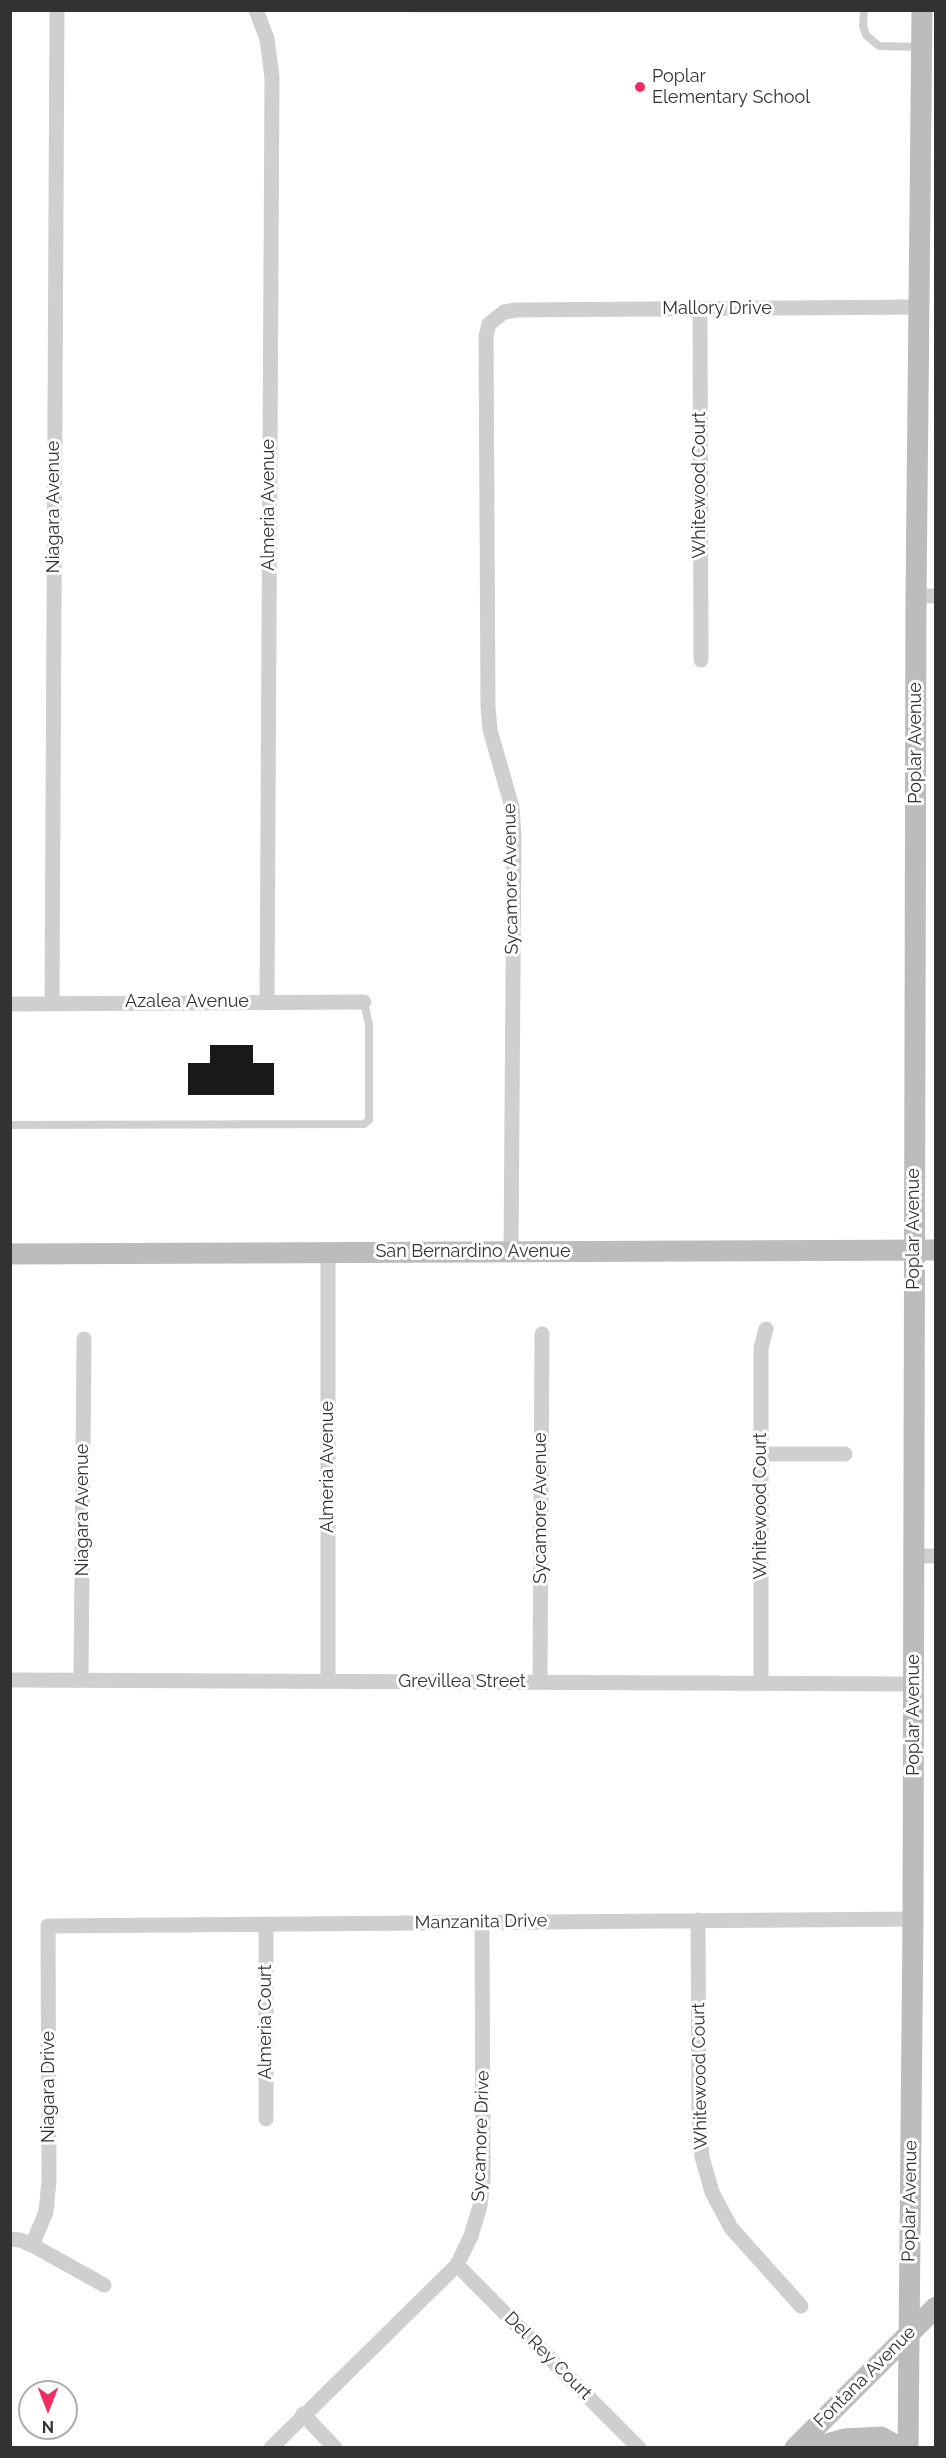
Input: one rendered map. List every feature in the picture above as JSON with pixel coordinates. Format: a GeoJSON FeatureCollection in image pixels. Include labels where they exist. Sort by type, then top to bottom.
{"type":"FeatureCollection","features":[{"type":"Feature","properties":{"kind":"street","name":"Niagara Avenue"},"geometry":{"type":"LineString","coordinates":[[52,1003],[57,10]]}},
{"type":"Feature","properties":{"kind":"street","name":"Almeria Avenue"},"geometry":{"type":"LineString","coordinates":[[256,10],[267,39],[272,77],[267,1001]]}},
{"type":"Feature","properties":{"kind":"street","name":"Poplar Avenue"},"geometry":{"type":"LineString","coordinates":[[908,2448],[913,1919],[914,1250],[926,596],[918,307],[922,10]]}},
{"type":"Feature","properties":{"kind":"street","name":"Mallory Drive"},"geometry":{"type":"LineString","coordinates":[[516,309],[918,307]]}},
{"type":"Feature","properties":{"kind":"street","name":"Sycamore Avenue"},"geometry":{"type":"LineString","coordinates":[[511,1252],[514,837],[512,807],[490,730],[488,706],[486,336],[489,324],[495,317],[516,309]]}},
{"type":"Feature","properties":{"kind":"street","name":"Whitewood Court"},"geometry":{"type":"LineString","coordinates":[[700,309],[701,660]]}},
{"type":"Feature","properties":{"kind":"street","name":"Azalea Avenue"},"geometry":{"type":"LineString","coordinates":[[10,1004],[364,1002]]}},
{"type":"Feature","properties":{"kind":"street","name":"San Bernardino Avenue"},"geometry":{"type":"LineString","coordinates":[[10,1254],[936,1250]]}},
{"type":"Feature","properties":{"kind":"street","name":"Almeria Avenue"},"geometry":{"type":"LineString","coordinates":[[328,1252],[328,1681]]}},
{"type":"Feature","properties":{"kind":"street","name":"Whitewood Court"},"geometry":{"type":"LineString","coordinates":[[761,1683],[761,1348],[766,1329]]}},
{"type":"Feature","properties":{"kind":"street","name":"Sycamore Avenue"},"geometry":{"type":"LineString","coordinates":[[540,1682],[542,1334]]}},
{"type":"Feature","properties":{"kind":"street","name":"Niagara Avenue"},"geometry":{"type":"LineString","coordinates":[[81,1680],[84,1339]]}},
{"type":"Feature","properties":{"kind":"street"},"geometry":{"type":"LineString","coordinates":[[762,1454],[844,1454]]}},
{"type":"Feature","properties":{"kind":"street"},"geometry":{"type":"LineString","coordinates":[[914,1556],[936,1556]]}},
{"type":"Feature","properties":{"kind":"street","name":"Grevillea Street"},"geometry":{"type":"LineString","coordinates":[[10,1680],[914,1684]]}},
{"type":"Feature","properties":{"kind":"street","name":"Manzanita Drive"},"geometry":{"type":"LineString","coordinates":[[48,1926],[913,1919]]}},
{"type":"Feature","properties":{"kind":"street","name":"Whitewood Court"},"geometry":{"type":"LineString","coordinates":[[698,1920],[699,2118],[702,2157],[712,2192],[731,2228],[801,2306]]}},
{"type":"Feature","properties":{"kind":"street","name":"Sycamore Drive"},"geometry":{"type":"LineString","coordinates":[[271,2448],[457,2265],[471,2236],[480,2206],[483,2180],[482,1922]]}},
{"type":"Feature","properties":{"kind":"street","name":"Almeria Court"},"geometry":{"type":"LineString","coordinates":[[266,1924],[266,2119]]}},
{"type":"Feature","properties":{"kind":"street","name":"Niagara Drive"},"geometry":{"type":"LineString","coordinates":[[32,2245],[46,2212],[49,2181],[48,1926]]}},
{"type":"Feature","properties":{"kind":"street"},"geometry":{"type":"LineString","coordinates":[[10,2239],[21,2240],[32,2245],[104,2285]]}},
{"type":"Feature","properties":{"kind":"street","name":"Del Rey Court"},"geometry":{"type":"LineString","coordinates":[[457,2265],[639,2448]]}},
{"type":"Feature","properties":{"kind":"street","name":"Fontana Avenue"},"geometry":{"type":"LineString","coordinates":[[795,2448],[936,2307]]}},
{"type":"Feature","properties":{"kind":"street"},"geometry":{"type":"LineString","coordinates":[[303,2414],[335,2448]]}},
{"type":"Feature","properties":{"kind":"street"},"geometry":{"type":"LineString","coordinates":[[812,2448],[844,2439],[882,2436],[901,2448]]}},
{"type":"Feature","properties":{"kind":"lane"},"geometry":{"type":"LineString","coordinates":[[864,10],[863,26],[866,35],[879,46],[922,47]]}},
{"type":"Feature","properties":{"kind":"lane"},"geometry":{"type":"LineString","coordinates":[[10,1125],[364,1124],[369,1120],[369,1025],[364,1002]]}},
{"type":"Feature","properties":{"kind":"shaded area"},"geometry":{"type":"Polygon","coordinates":[[[409,10],[603,11],[601,13],[409,13],[409,10]]]}},
{"type":"Feature","properties":{"kind":"building"},"geometry":{"type":"Polygon","coordinates":[[[210,1045],[253,1045],[253,1063],[274,1063],[274,1095],[188,1095],[188,1063],[210,1063],[210,1045]]]}},
{"type":"Feature","properties":{"kind":"place","name":"Poplar Elementary School"},"geometry":{"type":"Point","coordinates":[640,87]}}]}
